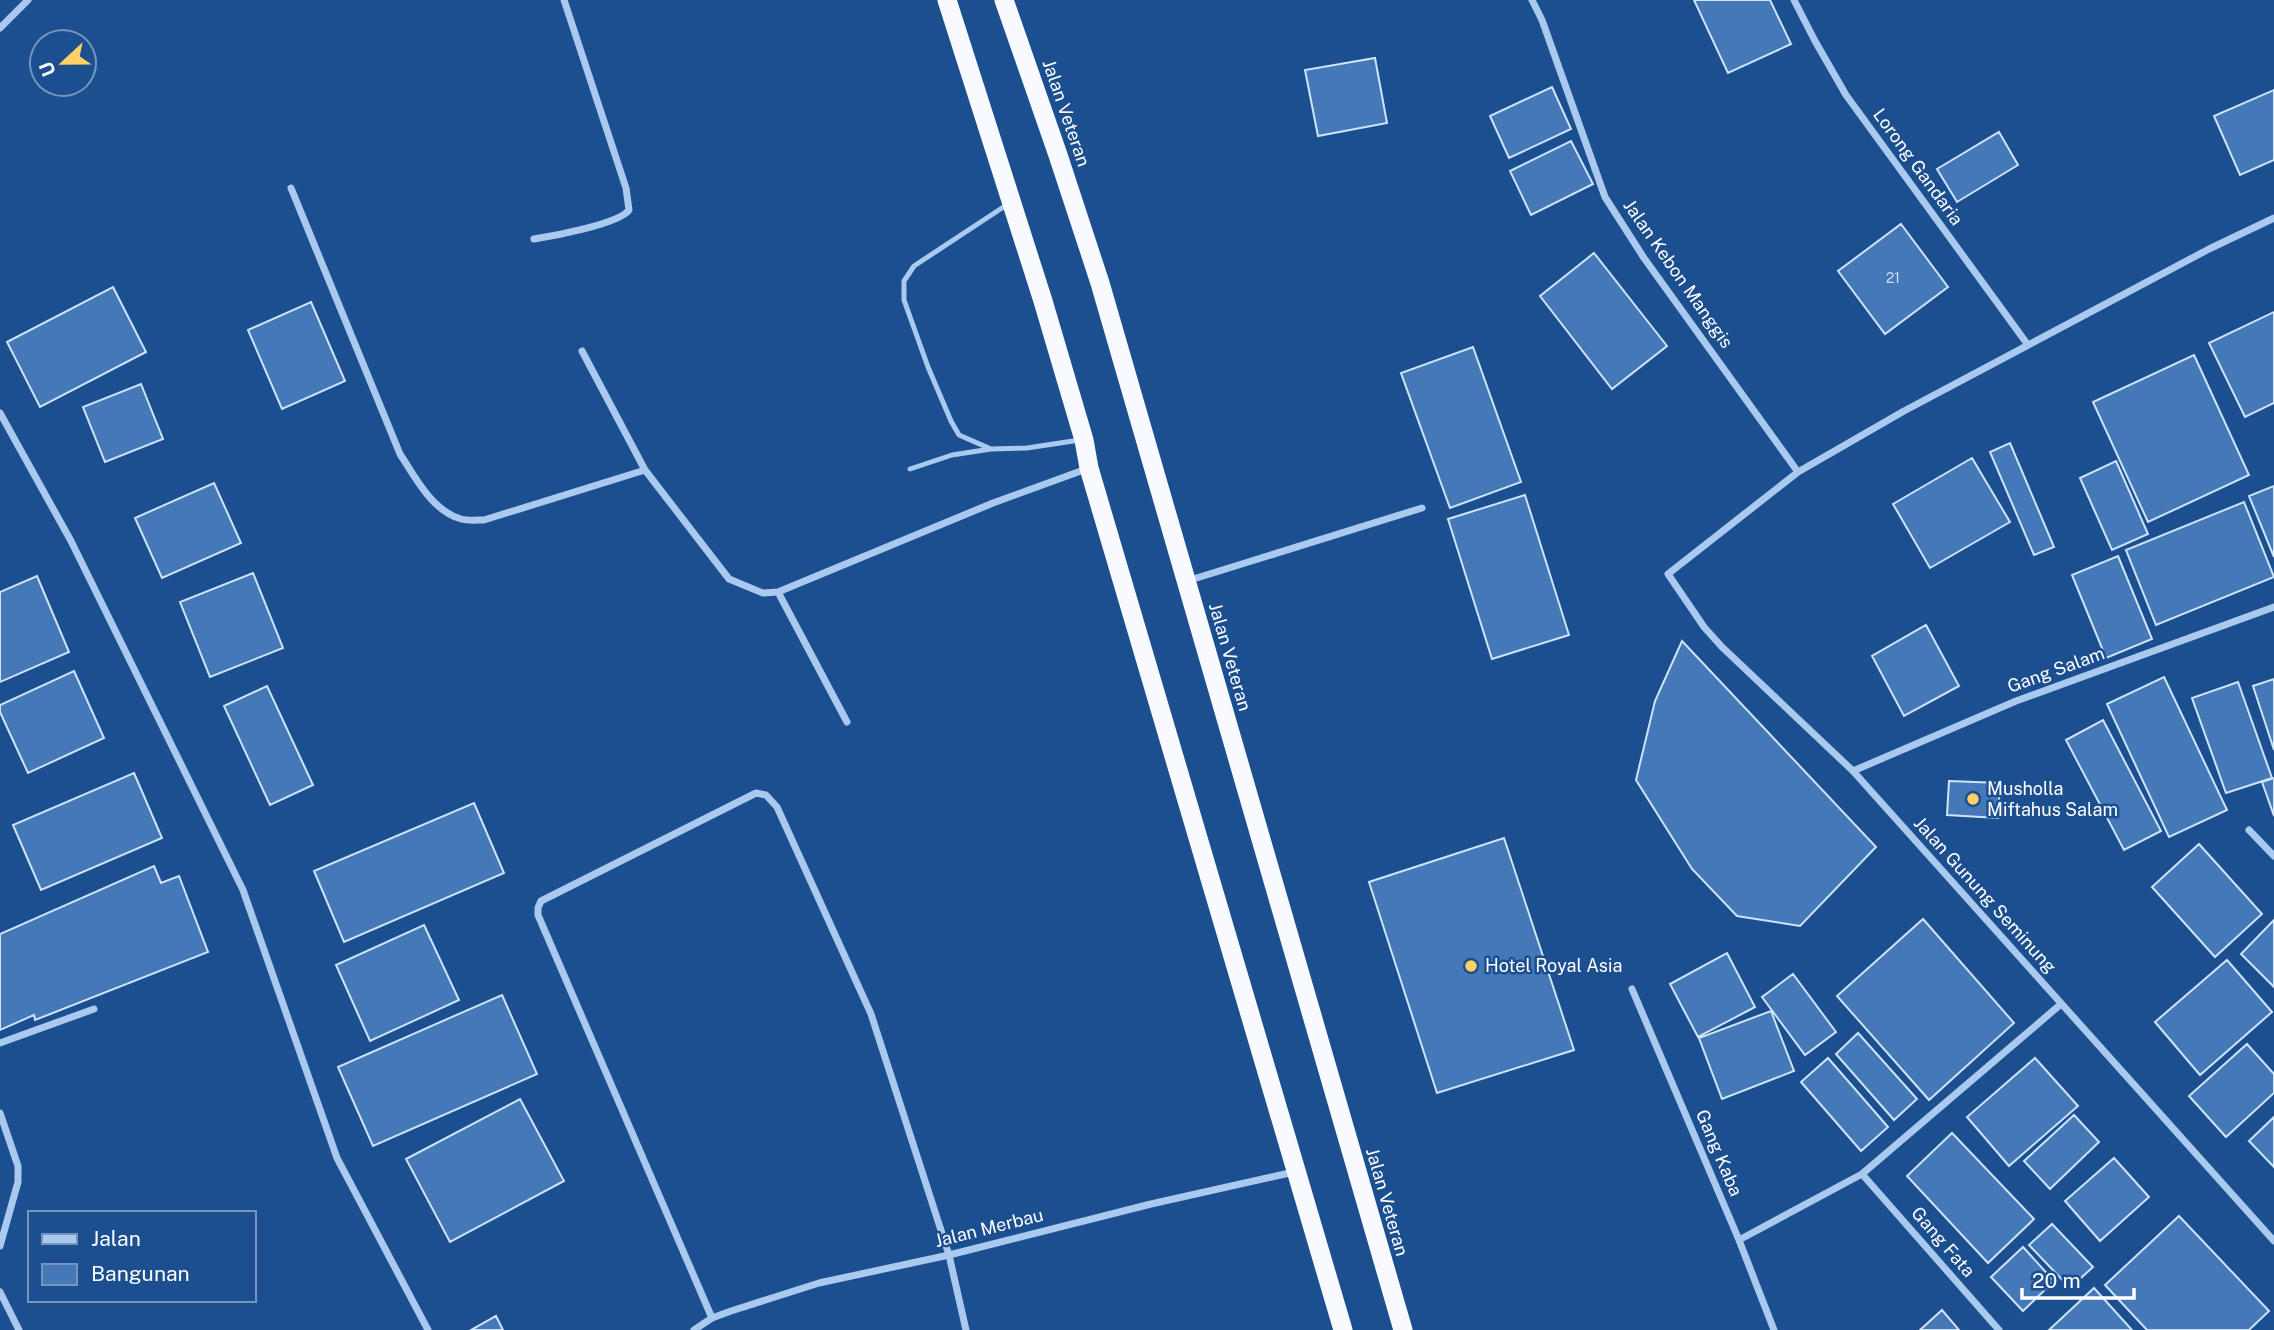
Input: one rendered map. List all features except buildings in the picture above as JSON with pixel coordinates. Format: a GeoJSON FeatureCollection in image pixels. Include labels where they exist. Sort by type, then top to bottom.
{"type":"FeatureCollection","features":[{"type":"Feature","properties":{"kind":"highway"},"geometry":{"type":"LineString","coordinates":[[947,0],[1012,202],[1083,440],[1343,1330]]}},
{"type":"Feature","properties":{"kind":"highway","name":"Jalan Veteran"},"geometry":{"type":"LineString","coordinates":[[1004,0],[1100,283],[1403,1330]]}},
{"type":"Feature","properties":{"kind":"street"},"geometry":{"type":"LineString","coordinates":[[0,28],[28,0]]}},
{"type":"Feature","properties":{"kind":"street"},"geometry":{"type":"LineString","coordinates":[[534,239],[566,234],[626,215],[629,211],[626,188],[564,0]]}},
{"type":"Feature","properties":{"kind":"street","name":"Jalan Kebon Manggis"},"geometry":{"type":"LineString","coordinates":[[1532,0],[1542,20],[1605,197],[1644,258],[1798,472]]}},
{"type":"Feature","properties":{"kind":"street","name":"Lorong Gandaria"},"geometry":{"type":"LineString","coordinates":[[1794,0],[1846,95],[2028,345]]}},
{"type":"Feature","properties":{"kind":"street"},"geometry":{"type":"LineString","coordinates":[[291,188],[401,454],[420,486],[439,507],[461,519],[484,520],[645,470]]}},
{"type":"Feature","properties":{"kind":"street"},"geometry":{"type":"LineString","coordinates":[[1798,472],[1904,411],[2209,249],[2274,218]]}},
{"type":"Feature","properties":{"kind":"street"},"geometry":{"type":"LineString","coordinates":[[582,351],[645,470],[729,579],[763,593],[778,592],[993,503],[1089,468]]}},
{"type":"Feature","properties":{"kind":"street"},"geometry":{"type":"LineString","coordinates":[[0,413],[71,541],[243,890],[337,1158],[428,1330]]}},
{"type":"Feature","properties":{"kind":"street","name":"Jalan Gunung Seminung"},"geometry":{"type":"LineString","coordinates":[[1798,472],[1668,574],[1704,627],[1722,647],[1853,771],[2274,1241]]}},
{"type":"Feature","properties":{"kind":"street"},"geometry":{"type":"LineString","coordinates":[[1186,581],[1422,508]]}},
{"type":"Feature","properties":{"kind":"street"},"geometry":{"type":"LineString","coordinates":[[778,592],[847,722]]}},
{"type":"Feature","properties":{"kind":"street","name":"Gang Salam"},"geometry":{"type":"LineString","coordinates":[[1853,771],[2016,701],[2274,607]]}},
{"type":"Feature","properties":{"kind":"street"},"geometry":{"type":"LineString","coordinates":[[712,1318],[538,915],[538,908],[541,901],[756,793],[766,795],[777,807],[871,1014],[949,1255],[966,1330]]}},
{"type":"Feature","properties":{"kind":"street"},"geometry":{"type":"LineString","coordinates":[[2249,830],[2274,856]]}},
{"type":"Feature","properties":{"kind":"street","name":"Gang Kaba"},"geometry":{"type":"LineString","coordinates":[[1632,989],[1740,1240],[1774,1330]]}},
{"type":"Feature","properties":{"kind":"street"},"geometry":{"type":"LineString","coordinates":[[1740,1240],[1862,1174],[2061,1004]]}},
{"type":"Feature","properties":{"kind":"street"},"geometry":{"type":"LineString","coordinates":[[0,1043],[94,1009]]}},
{"type":"Feature","properties":{"kind":"street"},"geometry":{"type":"LineString","coordinates":[[0,1113],[19,1166],[18,1182],[0,1246]]}},
{"type":"Feature","properties":{"kind":"street","name":"Jalan Merbau"},"geometry":{"type":"LineString","coordinates":[[694,1330],[712,1318],[819,1283],[949,1255],[1151,1204],[1297,1172]]}},
{"type":"Feature","properties":{"kind":"street","name":"Gang Fata"},"geometry":{"type":"LineString","coordinates":[[1862,1174],[1999,1330]]}},
{"type":"Feature","properties":{"kind":"street"},"geometry":{"type":"LineString","coordinates":[[0,1292],[19,1330]]}},
{"type":"Feature","properties":{"kind":"lane"},"geometry":{"type":"LineString","coordinates":[[991,449],[959,435],[951,421],[904,300],[904,281],[915,266],[1012,202]]}},
{"type":"Feature","properties":{"kind":"lane"},"geometry":{"type":"LineString","coordinates":[[911,469],[952,455],[1083,440]]}},
{"type":"Feature","properties":{"kind":"place","name":"Musholla Miftahus Salam"},"geometry":{"type":"Point","coordinates":[1973,799]}},
{"type":"Feature","properties":{"kind":"place","name":"Hotel Royal Asia"},"geometry":{"type":"Point","coordinates":[1471,966]}}]}
